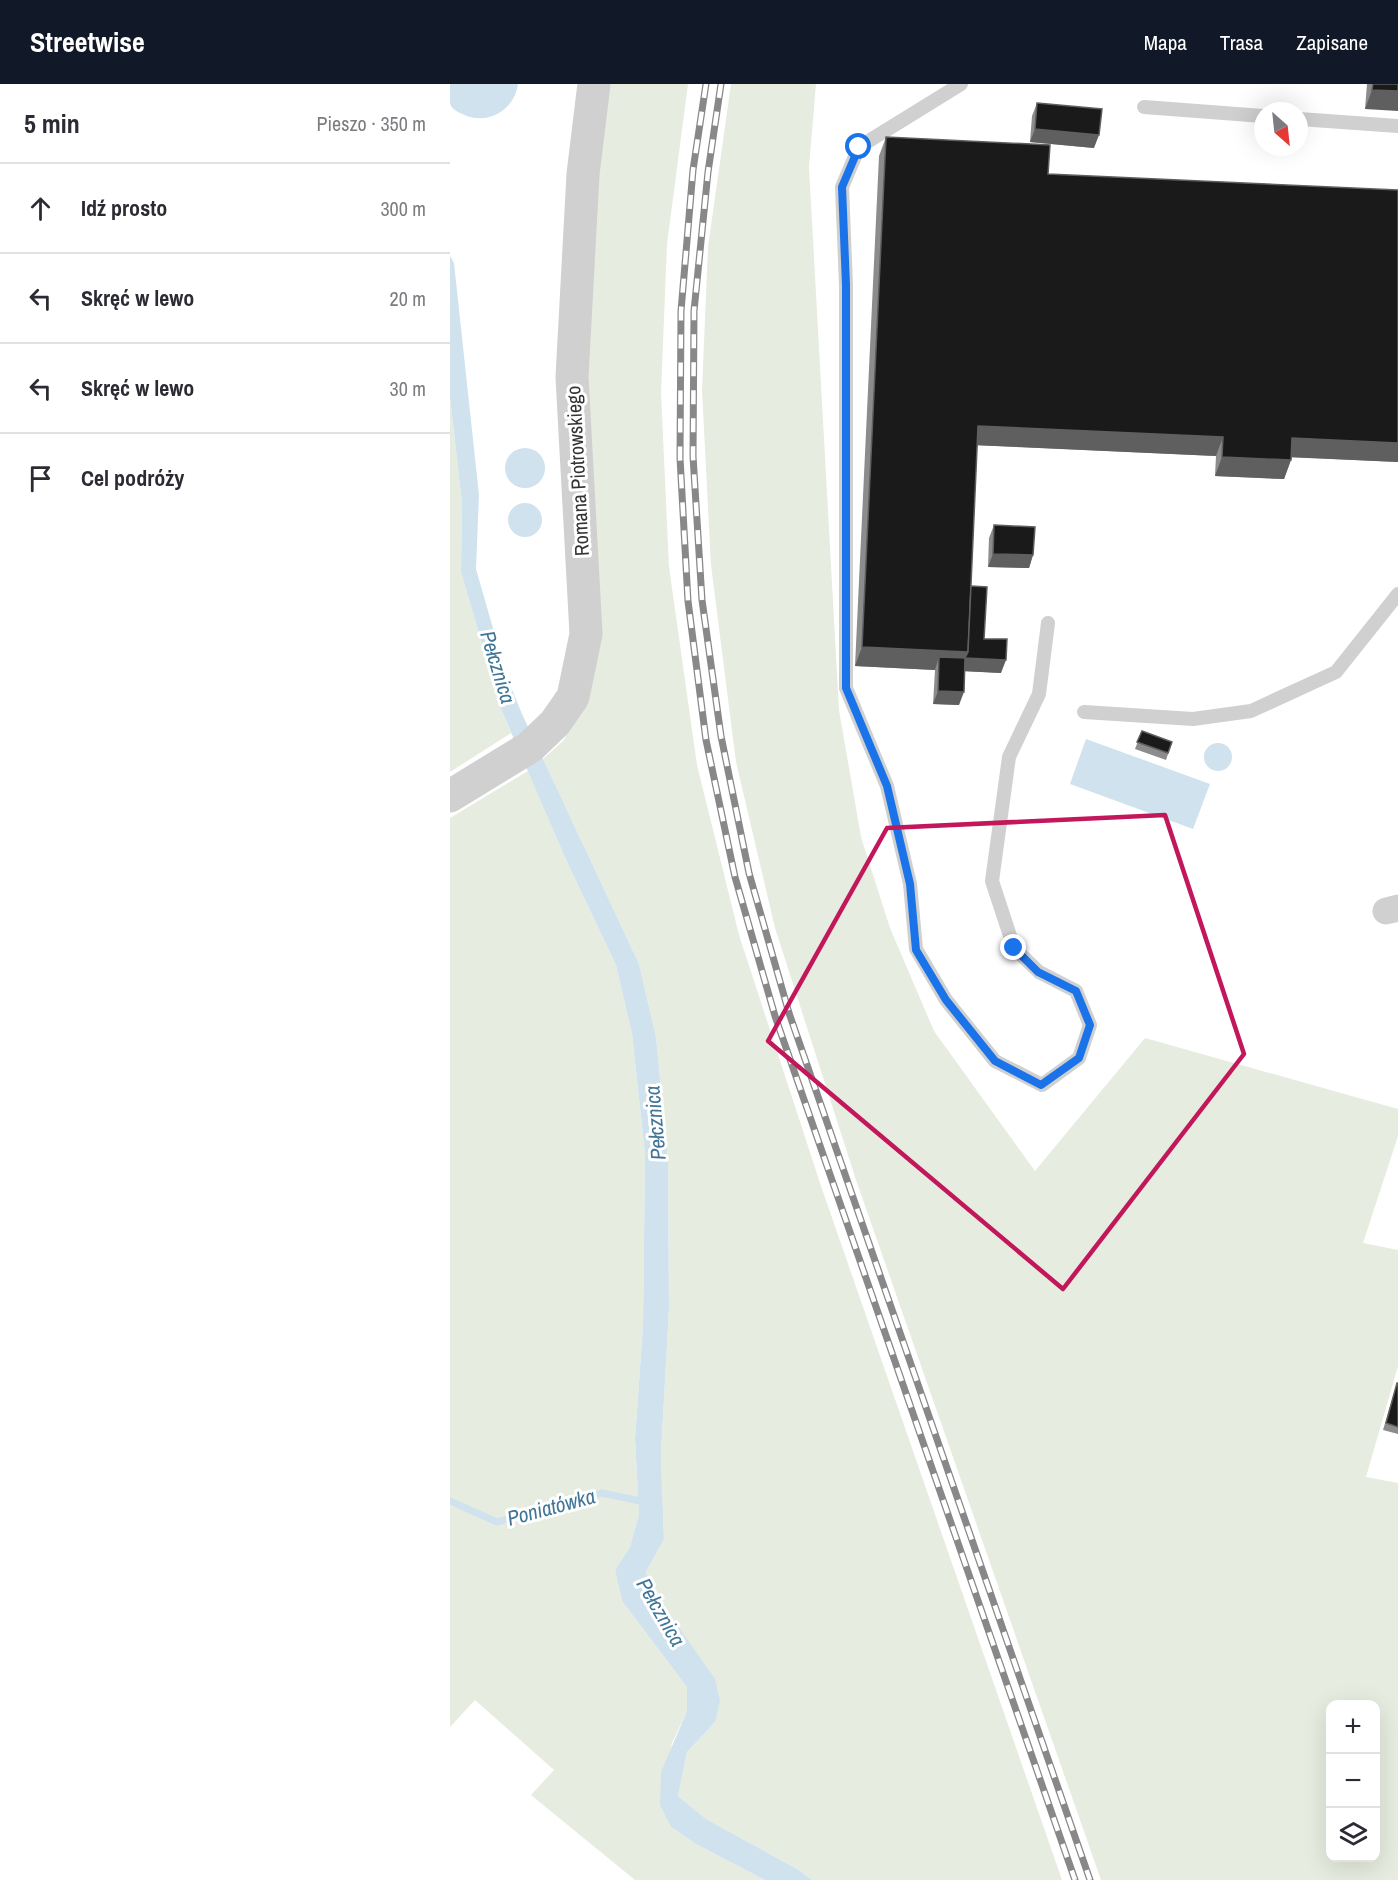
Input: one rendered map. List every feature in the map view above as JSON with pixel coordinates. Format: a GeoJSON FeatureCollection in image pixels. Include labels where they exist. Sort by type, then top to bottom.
{"type":"FeatureCollection","features":[{"type":"Feature","properties":{"kind":"street","name":"Romana Piotrowskiego"},"geometry":{"type":"LineString","coordinates":[[450,796],[530,747],[555,723],[573,697],[586,634],[572,377],[583,174],[594,84]]}},
{"type":"Feature","properties":{"kind":"lane"},"geometry":{"type":"LineString","coordinates":[[962,84],[859,147],[842,187],[846,285],[846,688],[887,786],[910,884],[916,950],[946,1000],[995,1061],[1041,1085],[1079,1058],[1090,1025],[1076,991],[1038,972],[1014,948],[993,881],[1009,757],[1039,694],[1048,623]]}},
{"type":"Feature","properties":{"kind":"lane"},"geometry":{"type":"LineString","coordinates":[[1144,107],[1254,115]]}},
{"type":"Feature","properties":{"kind":"lane"},"geometry":{"type":"LineString","coordinates":[[1308,119],[1398,126]]}},
{"type":"Feature","properties":{"kind":"lane"},"geometry":{"type":"LineString","coordinates":[[1084,712],[1193,719],[1251,711],[1336,672],[1398,594]]}},
{"type":"Feature","properties":{"kind":"highlighted area"},"geometry":{"type":"Polygon","coordinates":[[[1165,815],[1244,1054],[1063,1289],[768,1041],[887,828],[1165,815]]]}},
{"type":"Feature","properties":{"kind":"shaded area"},"geometry":{"type":"Polygon","coordinates":[[[607,84],[688,84],[667,244],[661,393],[669,567],[697,765],[739,935],[821,1186],[1062,1880],[812,1880],[799,1870],[706,1819],[678,1796],[687,1752],[715,1722],[646,1572],[664,1539],[661,1454],[669,1308],[668,1159],[656,1037],[639,964],[543,759],[563,741],[586,702],[584,377],[595,175],[607,84]]]}},
{"type":"Feature","properties":{"kind":"shaded area"},"geometry":{"type":"Polygon","coordinates":[[[731,84],[816,84],[809,167],[839,710],[861,837],[890,928],[934,1031],[1035,1171],[1145,1038],[1398,1109],[1398,1136],[1363,1243],[1398,1250],[1398,1366],[1366,1477],[1398,1483],[1398,1880],[1101,1880],[856,1180],[775,928],[736,762],[711,565],[702,390],[708,247],[731,84]]]}},
{"type":"Feature","properties":{"kind":"shaded area"},"geometry":{"type":"Polygon","coordinates":[[[450,398],[462,503],[461,572],[501,709],[511,733],[450,772],[450,398]]]}},
{"type":"Feature","properties":{"kind":"shaded area"},"geometry":{"type":"Polygon","coordinates":[[[528,771],[567,862],[616,965],[632,1034],[645,1154],[643,1326],[635,1439],[639,1514],[630,1547],[615,1570],[622,1601],[687,1687],[687,1711],[672,1743],[660,1806],[671,1827],[696,1844],[765,1880],[635,1880],[531,1795],[554,1770],[475,1700],[450,1727],[450,818],[528,771]]]}},
{"type":"Feature","properties":{"kind":"water"},"geometry":{"type":"Polygon","coordinates":[[[450,84],[518,84],[511,102],[504,109],[497,114],[479,118],[470,117],[453,108],[450,103],[450,84]]]}},
{"type":"Feature","properties":{"kind":"water","name":"Pełcznica"},"geometry":{"type":"Polygon","coordinates":[[[450,256],[454,263],[479,495],[476,569],[507,677],[522,714],[639,964],[656,1037],[668,1159],[669,1308],[661,1454],[664,1539],[646,1572],[652,1589],[715,1679],[720,1701],[715,1722],[687,1752],[678,1796],[706,1819],[799,1870],[812,1880],[765,1880],[696,1844],[671,1827],[660,1806],[661,1772],[687,1711],[687,1687],[622,1601],[615,1570],[630,1547],[639,1514],[635,1439],[643,1326],[645,1154],[632,1034],[616,965],[567,862],[501,709],[461,572],[462,503],[450,398],[450,256]]]}},
{"type":"Feature","properties":{"kind":"water"},"geometry":{"type":"Polygon","coordinates":[[[525,448],[533,449],[539,454],[544,460],[544,476],[539,482],[533,487],[525,488],[517,487],[511,482],[506,476],[505,468],[506,460],[511,454],[517,449],[525,448]]]}},
{"type":"Feature","properties":{"kind":"water"},"geometry":{"type":"Polygon","coordinates":[[[525,503],[537,508],[542,520],[537,532],[525,537],[513,532],[508,520],[513,508],[525,503]]]}},
{"type":"Feature","properties":{"kind":"water"},"geometry":{"type":"Polygon","coordinates":[[[1086,739],[1210,784],[1193,829],[1070,784],[1086,739]]]}},
{"type":"Feature","properties":{"kind":"water"},"geometry":{"type":"Polygon","coordinates":[[[1218,743],[1228,747],[1232,757],[1228,767],[1218,771],[1208,767],[1204,757],[1208,747],[1218,743]]]}},
{"type":"Feature","properties":{"kind":"building"},"geometry":{"type":"Polygon","coordinates":[[[1373,84],[1398,84],[1398,91],[1372,90],[1373,84]]]}},
{"type":"Feature","properties":{"kind":"building"},"geometry":{"type":"Polygon","coordinates":[[[1037,103],[1102,109],[1099,135],[1035,129],[1037,103]]]}},
{"type":"Feature","properties":{"kind":"building"},"geometry":{"type":"Polygon","coordinates":[[[886,137],[1050,145],[1048,174],[1398,190],[1398,443],[1292,438],[1291,460],[1222,457],[1223,437],[978,426],[968,652],[862,647],[886,137]]]}},
{"type":"Feature","properties":{"kind":"building"},"geometry":{"type":"Polygon","coordinates":[[[994,525],[1035,527],[1033,555],[993,554],[994,525]]]}},
{"type":"Feature","properties":{"kind":"building"},"geometry":{"type":"Polygon","coordinates":[[[971,586],[987,587],[984,639],[1007,639],[1006,660],[965,658],[968,652],[971,586]]]}},
{"type":"Feature","properties":{"kind":"building"},"geometry":{"type":"Polygon","coordinates":[[[939,657],[965,658],[964,692],[938,691],[939,657]]]}},
{"type":"Feature","properties":{"kind":"building"},"geometry":{"type":"Polygon","coordinates":[[[1142,731],[1172,742],[1168,753],[1137,742],[1142,731]]]}},
{"type":"Feature","properties":{"kind":"building"},"geometry":{"type":"Polygon","coordinates":[[[1398,1383],[1398,1427],[1386,1423],[1398,1383]]]}},
{"type":"Feature","properties":{"kind":"waterway","name":"Poniatówka"},"geometry":{"type":"LineString","coordinates":[[450,1501],[497,1522],[602,1493],[645,1502]]}},
{"type":"Feature","properties":{"kind":"railway"},"geometry":{"type":"LineString","coordinates":[[706,84],[693,170],[681,311],[680,458],[688,601],[706,740],[735,877],[775,1016],[1075,1880]]}},
{"type":"Feature","properties":{"kind":"railway"},"geometry":{"type":"LineString","coordinates":[[721,84],[708,172],[694,311],[693,456],[702,600],[721,736],[749,873],[789,1013],[1090,1880]]}},
{"type":"Feature","properties":{"kind":"route"},"geometry":{"type":"LineString","coordinates":[[859,147],[842,187],[846,285],[846,688],[887,786],[910,884],[916,950],[946,1000],[995,1061],[1041,1085],[1079,1058],[1090,1025],[1076,991],[1038,972],[1014,948]]}}]}
